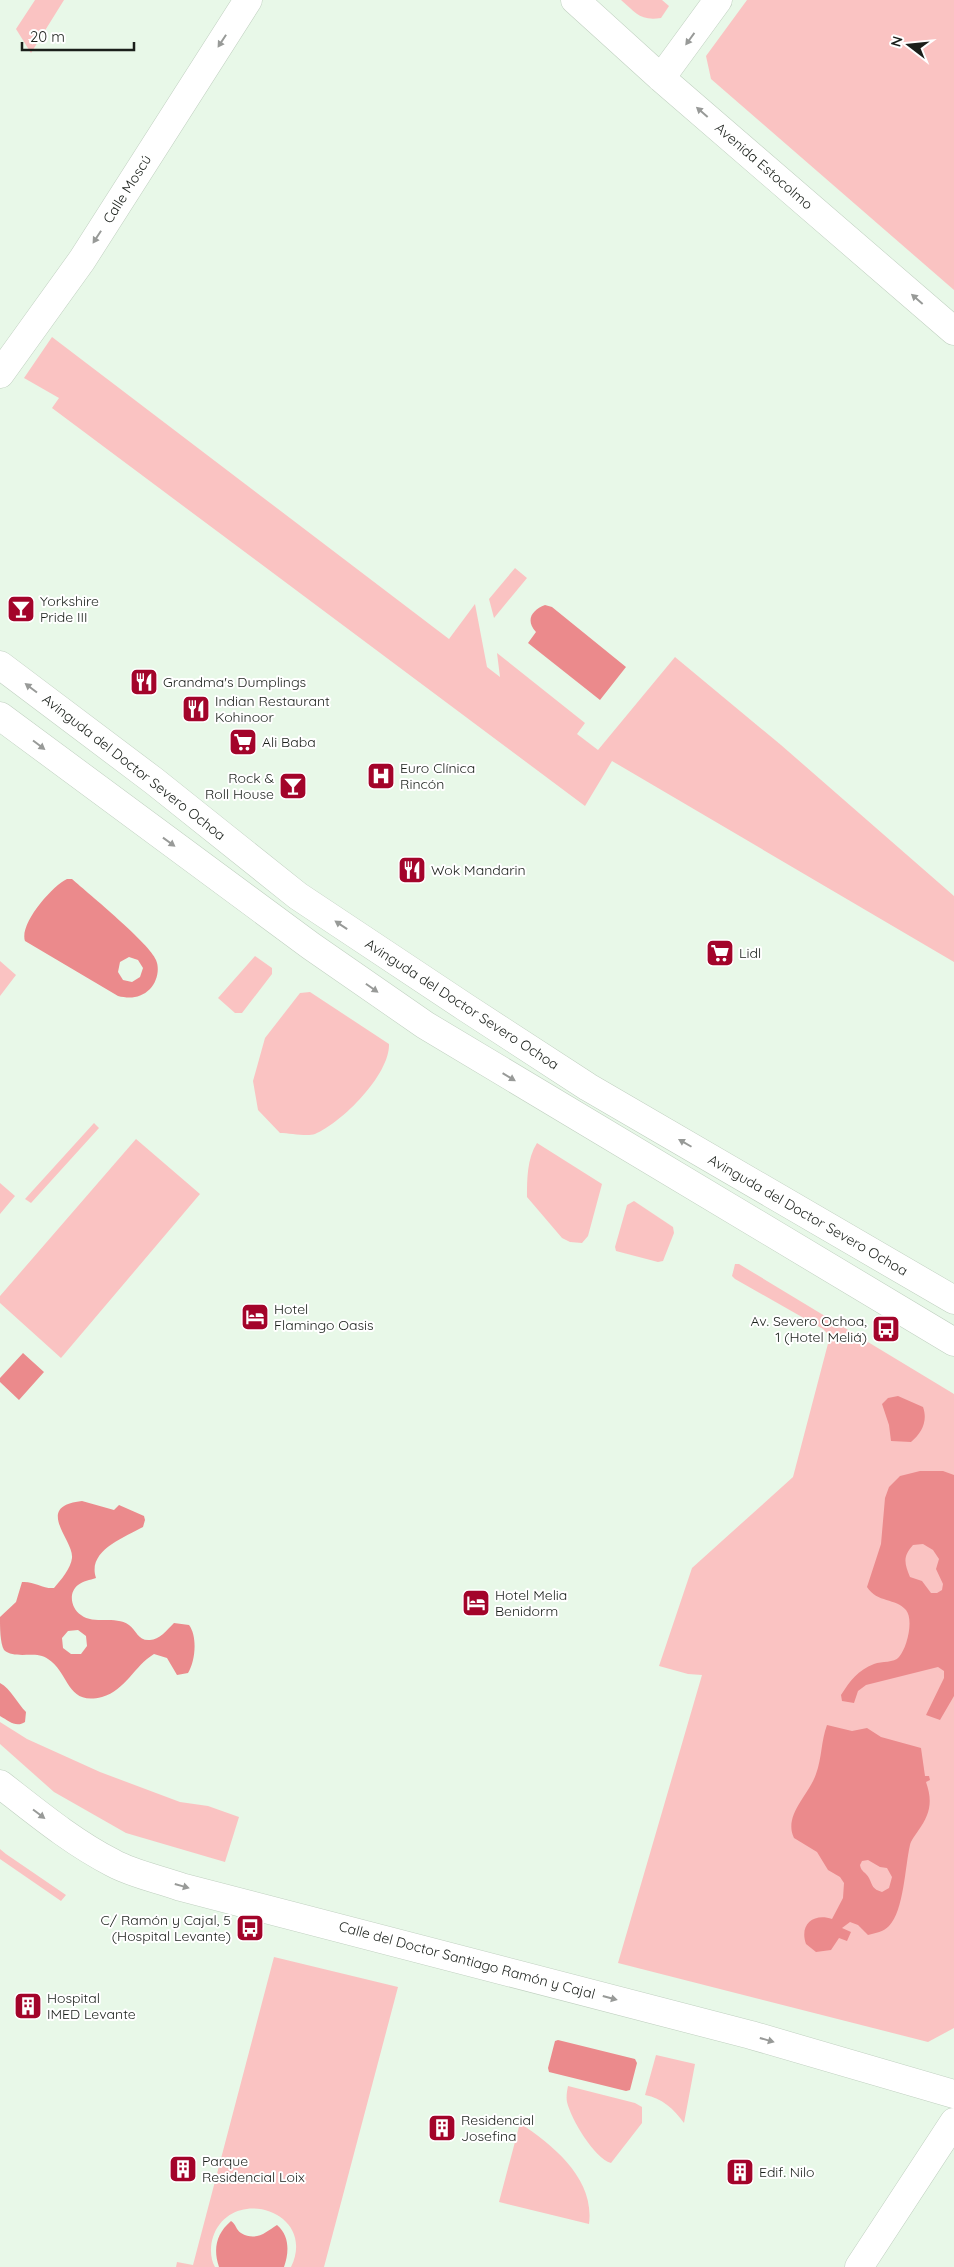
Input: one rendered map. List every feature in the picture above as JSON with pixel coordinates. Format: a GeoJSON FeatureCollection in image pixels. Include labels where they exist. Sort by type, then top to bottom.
{"type":"FeatureCollection","features":[{"type":"Feature","properties":{"kind":"street","name":"Calle Moscú"},"geometry":{"type":"LineString","coordinates":[[0,374],[82,260],[248,0]]}},
{"type":"Feature","properties":{"kind":"street","name":"Avenida Estocolmo"},"geometry":{"type":"LineString","coordinates":[[575,0],[661,78],[954,331]]}},
{"type":"Feature","properties":{"kind":"street"},"geometry":{"type":"LineString","coordinates":[[661,78],[718,0]]}},
{"type":"Feature","properties":{"kind":"street","name":"Avinguda del Doctor Severo Ochoa"},"geometry":{"type":"LineString","coordinates":[[0,665],[154,780],[298,896],[456,1002],[588,1087],[954,1300]]}},
{"type":"Feature","properties":{"kind":"street"},"geometry":{"type":"LineString","coordinates":[[0,716],[311,946],[425,1025],[954,1342]]}},
{"type":"Feature","properties":{"kind":"street","name":"Calle del Doctor Santiago Ramón y Cajal"},"geometry":{"type":"LineString","coordinates":[[0,1784],[67,1836],[99,1856],[114,1864],[173,1884],[751,2035],[954,2094]]}},
{"type":"Feature","properties":{"kind":"street"},"geometry":{"type":"LineString","coordinates":[[859,2267],[954,2122]]}},
{"type":"Feature","properties":{"kind":"shaded area"},"geometry":{"type":"Polygon","coordinates":[[[35,0],[64,0],[31,53],[16,29],[35,0]]]}},
{"type":"Feature","properties":{"kind":"shaded area"},"geometry":{"type":"Polygon","coordinates":[[[621,0],[662,0],[669,6],[661,18],[654,19],[639,15],[621,0]]]}},
{"type":"Feature","properties":{"kind":"shaded area"},"geometry":{"type":"Polygon","coordinates":[[[747,0],[954,0],[954,290],[711,79],[706,56],[747,0]]]}},
{"type":"Feature","properties":{"kind":"shaded area"},"geometry":{"type":"Polygon","coordinates":[[[52,337],[449,639],[475,604],[487,667],[500,677],[497,653],[585,723],[577,734],[598,750],[675,657],[781,745],[954,896],[954,962],[612,761],[585,806],[52,408],[59,398],[24,378],[52,337]]]}},
{"type":"Feature","properties":{"kind":"shaded area"},"geometry":{"type":"Polygon","coordinates":[[[515,568],[527,578],[494,618],[489,599],[515,568]]]}},
{"type":"Feature","properties":{"kind":"shaded area"},"geometry":{"type":"Polygon","coordinates":[[[545,605],[552,607],[626,667],[600,700],[528,643],[536,632],[531,623],[532,616],[545,605]]]}},
{"type":"Feature","properties":{"kind":"shaded area"},"geometry":{"type":"Polygon","coordinates":[[[67,879],[72,879],[131,931],[151,953],[156,960],[158,971],[154,983],[147,992],[135,997],[118,996],[25,941],[24,934],[27,925],[38,906],[67,879]],[[129,957],[120,962],[118,972],[123,980],[132,982],[140,977],[143,968],[138,960],[129,957]]]}},
{"type":"Feature","properties":{"kind":"shaded area"},"geometry":{"type":"Polygon","coordinates":[[[255,956],[272,968],[272,974],[242,1013],[235,1013],[218,998],[255,956]]]}},
{"type":"Feature","properties":{"kind":"shaded area"},"geometry":{"type":"Polygon","coordinates":[[[0,961],[16,975],[0,996],[0,961]]]}},
{"type":"Feature","properties":{"kind":"shaded area"},"geometry":{"type":"Polygon","coordinates":[[[310,992],[389,1044],[387,1056],[382,1069],[363,1096],[339,1119],[312,1135],[280,1133],[258,1110],[253,1081],[265,1038],[300,993],[310,992]]]}},
{"type":"Feature","properties":{"kind":"shaded area"},"geometry":{"type":"Polygon","coordinates":[[[94,1123],[99,1128],[31,1203],[25,1199],[94,1123]]]}},
{"type":"Feature","properties":{"kind":"shaded area"},"geometry":{"type":"Polygon","coordinates":[[[136,1139],[200,1194],[61,1358],[0,1303],[0,1296],[136,1139]]]}},
{"type":"Feature","properties":{"kind":"shaded area"},"geometry":{"type":"Polygon","coordinates":[[[537,1143],[602,1184],[588,1236],[582,1243],[570,1242],[562,1238],[527,1197],[529,1162],[537,1143]]]}},
{"type":"Feature","properties":{"kind":"shaded area"},"geometry":{"type":"Polygon","coordinates":[[[0,1183],[15,1196],[0,1214],[0,1183]]]}},
{"type":"Feature","properties":{"kind":"shaded area"},"geometry":{"type":"Polygon","coordinates":[[[634,1201],[673,1227],[674,1233],[663,1261],[658,1262],[616,1251],[615,1247],[627,1205],[634,1201]]]}},
{"type":"Feature","properties":{"kind":"shaded area"},"geometry":{"type":"Polygon","coordinates":[[[735,1264],[739,1264],[954,1394],[954,2028],[928,2042],[618,1963],[702,1675],[688,1674],[659,1666],[692,1568],[793,1477],[830,1336],[823,1329],[735,1279],[732,1276],[735,1264]]]}},
{"type":"Feature","properties":{"kind":"shaded area"},"geometry":{"type":"Polygon","coordinates":[[[23,1353],[44,1372],[19,1400],[0,1382],[0,1378],[23,1353]]]}},
{"type":"Feature","properties":{"kind":"shaded area"},"geometry":{"type":"Polygon","coordinates":[[[898,1396],[923,1407],[925,1417],[923,1426],[911,1442],[891,1441],[889,1425],[882,1404],[888,1398],[898,1396]]]}},
{"type":"Feature","properties":{"kind":"shaded area"},"geometry":{"type":"Polygon","coordinates":[[[920,1471],[943,1471],[954,1475],[954,1696],[940,1720],[926,1715],[944,1678],[944,1671],[938,1667],[866,1685],[858,1691],[854,1703],[842,1701],[841,1695],[863,1669],[874,1664],[897,1659],[907,1641],[909,1620],[906,1610],[902,1606],[876,1596],[867,1587],[881,1544],[885,1498],[889,1487],[900,1476],[920,1471]],[[923,1544],[913,1545],[907,1553],[906,1564],[910,1577],[922,1581],[931,1593],[937,1593],[942,1590],[943,1584],[936,1569],[939,1559],[933,1550],[923,1544]]]}},
{"type":"Feature","properties":{"kind":"shaded area"},"geometry":{"type":"Polygon","coordinates":[[[82,1501],[114,1510],[119,1505],[144,1516],[143,1527],[109,1546],[102,1553],[97,1560],[96,1578],[82,1582],[75,1588],[72,1596],[73,1605],[86,1618],[123,1622],[132,1627],[140,1637],[146,1640],[153,1640],[160,1636],[174,1623],[189,1625],[194,1636],[195,1649],[188,1673],[177,1675],[167,1658],[154,1654],[110,1694],[90,1699],[75,1693],[55,1665],[43,1656],[14,1654],[4,1650],[1,1639],[0,1617],[16,1602],[22,1582],[54,1588],[70,1566],[71,1551],[59,1525],[58,1516],[60,1509],[68,1504],[82,1501]],[[78,1630],[68,1631],[62,1638],[63,1648],[71,1654],[81,1654],[87,1646],[86,1636],[78,1630]]]}},
{"type":"Feature","properties":{"kind":"shaded area"},"geometry":{"type":"Polygon","coordinates":[[[0,1683],[26,1712],[25,1722],[22,1724],[9,1722],[0,1716],[0,1683]]]}},
{"type":"Feature","properties":{"kind":"shaded area"},"geometry":{"type":"Polygon","coordinates":[[[0,1722],[27,1739],[100,1772],[180,1802],[208,1806],[239,1817],[225,1862],[126,1833],[54,1792],[0,1744],[0,1722]]]}},
{"type":"Feature","properties":{"kind":"shaded area"},"geometry":{"type":"Polygon","coordinates":[[[827,1725],[852,1731],[867,1728],[881,1737],[921,1748],[925,1776],[929,1776],[930,1780],[926,1782],[930,1802],[928,1813],[911,1843],[901,1899],[894,1919],[889,1926],[882,1931],[868,1935],[858,1925],[850,1922],[842,1928],[851,1932],[847,1941],[839,1938],[831,1950],[816,1952],[806,1944],[804,1937],[806,1926],[814,1919],[832,1919],[843,1898],[844,1883],[840,1877],[828,1870],[817,1852],[794,1838],[792,1821],[798,1805],[816,1774],[827,1725]],[[868,1860],[862,1861],[860,1865],[873,1887],[882,1892],[889,1888],[892,1877],[887,1868],[880,1867],[868,1860]]]}},
{"type":"Feature","properties":{"kind":"shaded area"},"geometry":{"type":"Polygon","coordinates":[[[0,1849],[66,1895],[61,1901],[0,1859],[0,1849]]]}},
{"type":"Feature","properties":{"kind":"shaded area"},"geometry":{"type":"Polygon","coordinates":[[[274,1957],[398,1987],[324,2267],[291,2267],[296,2247],[293,2231],[283,2219],[269,2211],[253,2208],[237,2211],[223,2221],[211,2244],[211,2256],[215,2267],[176,2267],[177,2262],[193,2265],[274,1957]]]}},
{"type":"Feature","properties":{"kind":"shaded area"},"geometry":{"type":"Polygon","coordinates":[[[558,2040],[635,2059],[637,2063],[630,2090],[626,2091],[549,2072],[548,2068],[555,2041],[558,2040]]]}},
{"type":"Feature","properties":{"kind":"shaded area"},"geometry":{"type":"Polygon","coordinates":[[[656,2055],[695,2064],[684,2123],[667,2105],[651,2096],[645,2095],[656,2055]]]}},
{"type":"Feature","properties":{"kind":"shaded area"},"geometry":{"type":"Polygon","coordinates":[[[568,2086],[635,2103],[642,2107],[642,2123],[611,2163],[604,2160],[598,2154],[578,2127],[567,2102],[568,2086]]]}},
{"type":"Feature","properties":{"kind":"shaded area"},"geometry":{"type":"Polygon","coordinates":[[[520,2123],[558,2153],[579,2178],[586,2192],[589,2224],[499,2202],[520,2123]]]}},
{"type":"Feature","properties":{"kind":"shaded area"},"geometry":{"type":"Polygon","coordinates":[[[231,2221],[239,2232],[251,2237],[265,2233],[277,2225],[284,2234],[287,2245],[284,2267],[219,2267],[216,2254],[217,2242],[222,2231],[231,2221]]]}},
{"type":"Feature","properties":{"kind":"place","name":"Yorkshire Pride III"},"geometry":{"type":"Point","coordinates":[21,609]}},
{"type":"Feature","properties":{"kind":"place","name":"Grandma's Dumplings"},"geometry":{"type":"Point","coordinates":[144,682]}},
{"type":"Feature","properties":{"kind":"place","name":"Indian Restaurant Kohinoor"},"geometry":{"type":"Point","coordinates":[196,709]}},
{"type":"Feature","properties":{"kind":"place","name":"Ali Baba"},"geometry":{"type":"Point","coordinates":[243,742]}},
{"type":"Feature","properties":{"kind":"place","name":"Euro Clínica Rincón"},"geometry":{"type":"Point","coordinates":[381,776]}},
{"type":"Feature","properties":{"kind":"place","name":"Rock & Roll House"},"geometry":{"type":"Point","coordinates":[293,786]}},
{"type":"Feature","properties":{"kind":"place","name":"Wok Mandarin"},"geometry":{"type":"Point","coordinates":[412,870]}},
{"type":"Feature","properties":{"kind":"place","name":"Lidl"},"geometry":{"type":"Point","coordinates":[720,953]}},
{"type":"Feature","properties":{"kind":"place","name":"Hotel Flamingo Oasis"},"geometry":{"type":"Point","coordinates":[255,1317]}},
{"type":"Feature","properties":{"kind":"place","name":"Av. Severo Ochoa, 1 (Hotel Meliá)"},"geometry":{"type":"Point","coordinates":[886,1329]}},
{"type":"Feature","properties":{"kind":"place","name":"Hotel Melia Benidorm"},"geometry":{"type":"Point","coordinates":[476,1603]}},
{"type":"Feature","properties":{"kind":"place","name":"C/ Ramón y Cajal, 5 (Hospital Levante)"},"geometry":{"type":"Point","coordinates":[250,1928]}},
{"type":"Feature","properties":{"kind":"place","name":"Hospital IMED Levante"},"geometry":{"type":"Point","coordinates":[28,2006]}},
{"type":"Feature","properties":{"kind":"place","name":"Residencial Josefina"},"geometry":{"type":"Point","coordinates":[442,2128]}},
{"type":"Feature","properties":{"kind":"place","name":"Parque Residencial Loix"},"geometry":{"type":"Point","coordinates":[183,2169]}},
{"type":"Feature","properties":{"kind":"place","name":"Edif. Nilo"},"geometry":{"type":"Point","coordinates":[740,2172]}}]}
